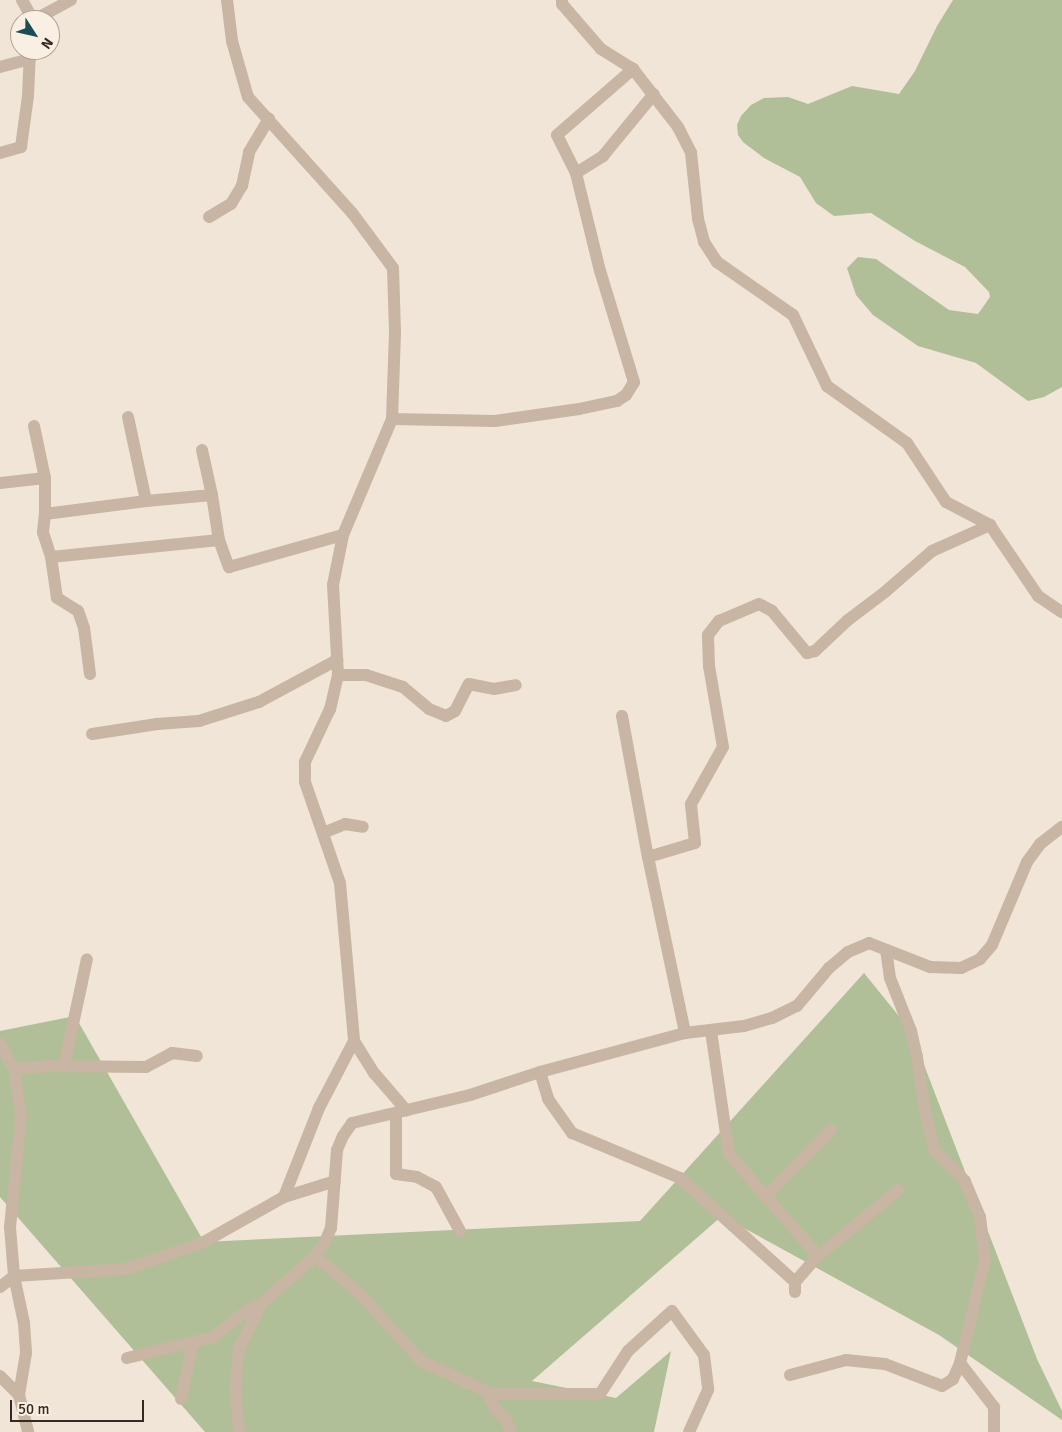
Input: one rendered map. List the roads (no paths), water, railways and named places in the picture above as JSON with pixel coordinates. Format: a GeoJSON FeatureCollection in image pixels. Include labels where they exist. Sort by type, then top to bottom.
{"type":"FeatureCollection","features":[{"type":"Feature","properties":{"kind":"street"},"geometry":{"type":"LineString","coordinates":[[52,10],[71,0]]}},
{"type":"Feature","properties":{"kind":"street"},"geometry":{"type":"LineString","coordinates":[[227,0],[232,41],[248,98],[353,214],[393,268],[395,333],[392,419],[342,535],[333,585],[338,675],[330,709],[305,762],[305,782],[340,883],[354,1041],[401,1112],[396,1174],[417,1178],[436,1187],[460,1231]]}},
{"type":"Feature","properties":{"kind":"street"},"geometry":{"type":"LineString","coordinates":[[562,0],[562,4],[600,49],[633,69],[678,127],[691,153],[698,218],[704,242],[718,262],[793,315],[826,386],[907,443],[946,502],[990,525],[1038,596],[1062,612]]}},
{"type":"Feature","properties":{"kind":"street"},"geometry":{"type":"LineString","coordinates":[[0,67],[16,60]]}},
{"type":"Feature","properties":{"kind":"street"},"geometry":{"type":"LineString","coordinates":[[0,153],[21,147],[28,96],[30,60]]}},
{"type":"Feature","properties":{"kind":"street"},"geometry":{"type":"LineString","coordinates":[[392,419],[495,421],[579,409],[617,401],[626,395],[634,382],[600,271],[576,172],[557,135],[633,69]]}},
{"type":"Feature","properties":{"kind":"street"},"geometry":{"type":"LineString","coordinates":[[576,172],[603,156],[654,94]]}},
{"type":"Feature","properties":{"kind":"street"},"geometry":{"type":"LineString","coordinates":[[209,217],[232,204],[242,186],[249,152],[269,119]]}},
{"type":"Feature","properties":{"kind":"street"},"geometry":{"type":"LineString","coordinates":[[128,417],[146,501]]}},
{"type":"Feature","properties":{"kind":"street"},"geometry":{"type":"LineString","coordinates":[[34,426],[45,478],[43,532],[51,557],[57,598],[78,611],[84,628],[90,674]]}},
{"type":"Feature","properties":{"kind":"street"},"geometry":{"type":"LineString","coordinates":[[202,450],[219,540],[230,567],[342,535]]}},
{"type":"Feature","properties":{"kind":"street"},"geometry":{"type":"LineString","coordinates":[[0,483],[45,478]]}},
{"type":"Feature","properties":{"kind":"street"},"geometry":{"type":"LineString","coordinates":[[45,514],[212,495]]}},
{"type":"Feature","properties":{"kind":"street"},"geometry":{"type":"LineString","coordinates":[[648,857],[695,843],[691,804],[723,747],[709,666],[708,635],[719,621],[759,604],[772,611],[807,653],[815,651],[848,620],[886,592],[932,551],[990,525]]}},
{"type":"Feature","properties":{"kind":"street"},"geometry":{"type":"LineString","coordinates":[[51,557],[219,540]]}},
{"type":"Feature","properties":{"kind":"street"},"geometry":{"type":"LineString","coordinates":[[92,734],[157,724],[199,721],[259,702],[337,660]]}},
{"type":"Feature","properties":{"kind":"street"},"geometry":{"type":"LineString","coordinates":[[338,675],[366,675],[403,687],[429,709],[446,716],[454,712],[469,684],[494,689],[516,685]]}},
{"type":"Feature","properties":{"kind":"street"},"geometry":{"type":"LineString","coordinates":[[622,716],[648,857],[685,1033]]}},
{"type":"Feature","properties":{"kind":"street"},"geometry":{"type":"LineString","coordinates":[[323,833],[345,824],[363,827]]}},
{"type":"Feature","properties":{"kind":"street"},"geometry":{"type":"LineString","coordinates":[[127,1358],[213,1337],[244,1312],[262,1303],[315,1256],[331,1228],[337,1150],[343,1136],[352,1123],[470,1095],[540,1072],[685,1033],[744,1026],[772,1018],[796,1006],[829,968],[848,952],[869,943],[930,967],[961,968],[980,959],[996,937],[1027,862],[1040,844],[1062,827]]}},
{"type":"Feature","properties":{"kind":"street"},"geometry":{"type":"LineString","coordinates":[[790,1375],[846,1360],[885,1364],[942,1386],[953,1379],[960,1363],[985,1260],[980,1218],[965,1181],[934,1150],[924,1105],[918,1057],[890,978],[886,950]]}},
{"type":"Feature","properties":{"kind":"street"},"geometry":{"type":"LineString","coordinates":[[64,1066],[87,959]]}},
{"type":"Feature","properties":{"kind":"street"},"geometry":{"type":"LineString","coordinates":[[711,1031],[729,1154],[818,1256]]}},
{"type":"Feature","properties":{"kind":"street"},"geometry":{"type":"LineString","coordinates":[[284,1197],[318,1108],[354,1041]]}},
{"type":"Feature","properties":{"kind":"street"},"geometry":{"type":"LineString","coordinates":[[0,1043],[14,1069],[21,1117],[10,1227],[14,1276],[24,1323],[26,1353],[19,1394],[28,1432]]}},
{"type":"Feature","properties":{"kind":"street"},"geometry":{"type":"LineString","coordinates":[[14,1069],[64,1066],[146,1067],[172,1053],[197,1056]]}},
{"type":"Feature","properties":{"kind":"street"},"geometry":{"type":"LineString","coordinates":[[540,1072],[548,1099],[572,1133],[680,1178],[795,1287],[818,1256],[898,1190]]}},
{"type":"Feature","properties":{"kind":"street"},"geometry":{"type":"LineString","coordinates":[[765,1197],[830,1130]]}},
{"type":"Feature","properties":{"kind":"street"},"geometry":{"type":"LineString","coordinates":[[0,1287],[14,1276],[127,1269],[204,1242],[284,1197],[335,1181]]}},
{"type":"Feature","properties":{"kind":"street"},"geometry":{"type":"LineString","coordinates":[[315,1256],[361,1295],[421,1361],[492,1394],[600,1394],[628,1352],[672,1310],[704,1355],[708,1390],[689,1432]]}},
{"type":"Feature","properties":{"kind":"street"},"geometry":{"type":"LineString","coordinates":[[239,1432],[235,1386],[239,1348],[262,1303]]}},
{"type":"Feature","properties":{"kind":"street"},"geometry":{"type":"LineString","coordinates":[[181,1399],[193,1342]]}},
{"type":"Feature","properties":{"kind":"street"},"geometry":{"type":"LineString","coordinates":[[960,1363],[994,1407],[994,1432]]}},
{"type":"Feature","properties":{"kind":"street"},"geometry":{"type":"LineString","coordinates":[[3,1384],[19,1394]]}},
{"type":"Feature","properties":{"kind":"street"},"geometry":{"type":"LineString","coordinates":[[485,1391],[497,1411],[505,1418],[511,1432]]}}]}
